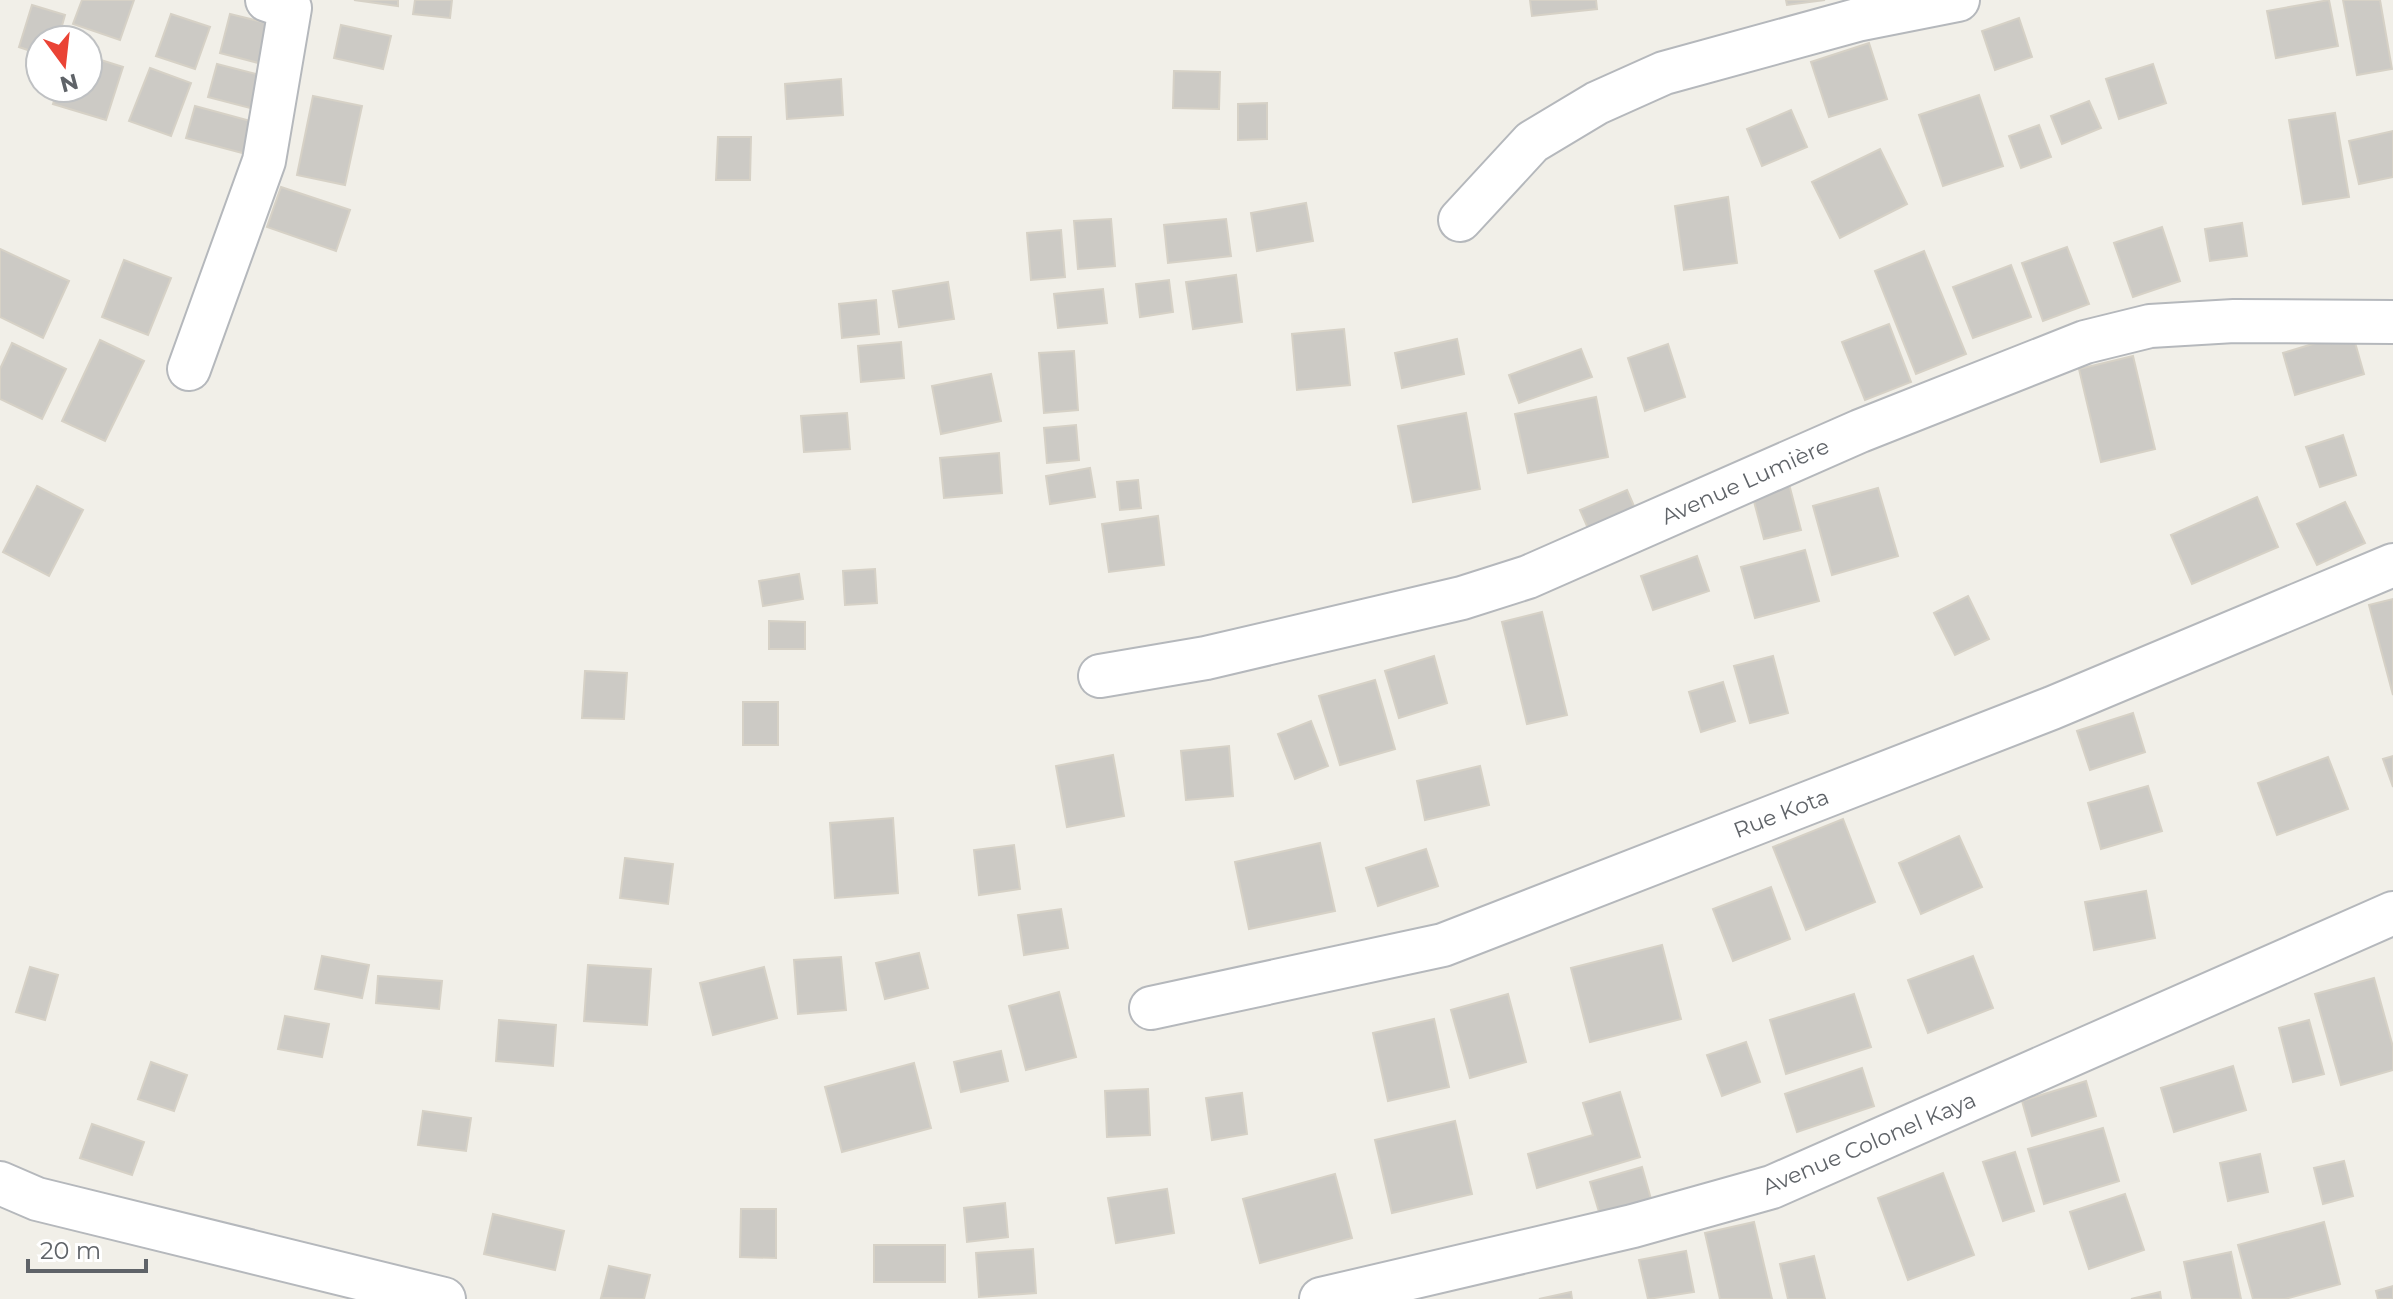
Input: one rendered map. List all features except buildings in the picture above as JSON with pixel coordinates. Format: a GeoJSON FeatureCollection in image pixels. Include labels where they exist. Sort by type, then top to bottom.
{"type":"FeatureCollection","features":[{"type":"Feature","properties":{"kind":"street"},"geometry":{"type":"LineString","coordinates":[[189,369],[264,161],[290,8],[267,0]]}},
{"type":"Feature","properties":{"kind":"street"},"geometry":{"type":"LineString","coordinates":[[1460,220],[1532,142],[1597,103],[1664,73],[1857,20],[1958,0]]}},
{"type":"Feature","properties":{"kind":"street","name":"Avenue Lumière"},"geometry":{"type":"LineString","coordinates":[[1100,676],[1206,658],[1462,598],[1528,577],[1860,431],[2085,342],[2164,325],[2234,321],[2393,322]]}},
{"type":"Feature","properties":{"kind":"street","name":"Rue Kota"},"geometry":{"type":"LineString","coordinates":[[1151,1008],[1443,945],[2052,708],[2393,565]]}},
{"type":"Feature","properties":{"kind":"street","name":"Avenue Colonel Kaya"},"geometry":{"type":"LineString","coordinates":[[1321,1299],[1633,1226],[1772,1187],[2393,913]]}},
{"type":"Feature","properties":{"kind":"street"},"geometry":{"type":"LineString","coordinates":[[0,1183],[37,1199],[444,1299]]}}]}
